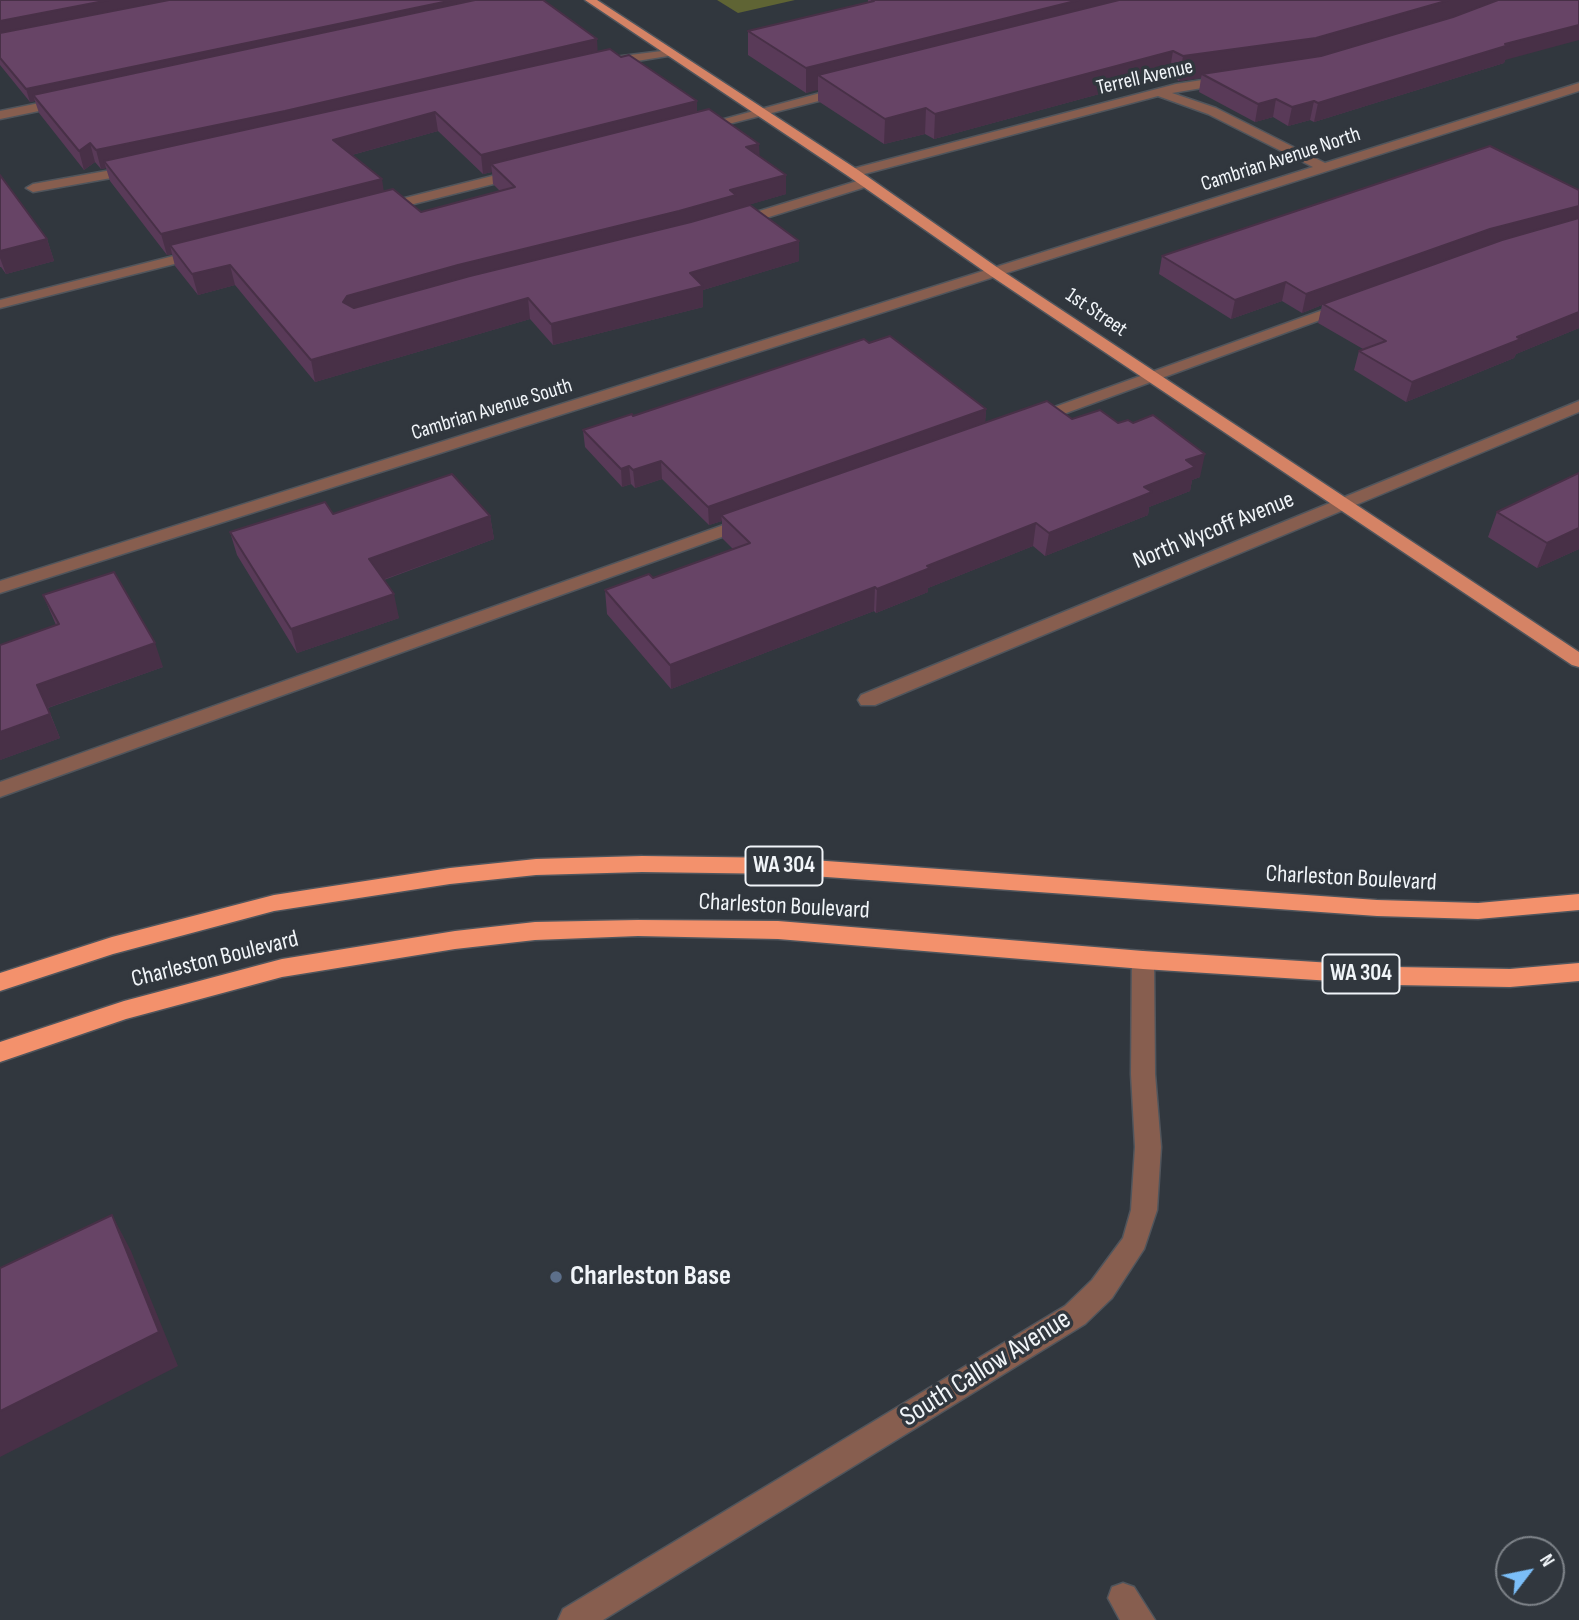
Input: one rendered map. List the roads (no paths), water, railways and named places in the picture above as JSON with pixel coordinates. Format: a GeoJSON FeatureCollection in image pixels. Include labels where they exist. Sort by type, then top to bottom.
{"type":"FeatureCollection","features":[{"type":"Feature","properties":{"kind":"highway","name":"Charleston Boulevard"},"geometry":{"type":"LineString","coordinates":[[0,982],[112,946],[274,903],[536,867],[642,864],[784,866],[1377,908],[1478,911],[1579,902]]}},
{"type":"Feature","properties":{"kind":"highway","name":"Charleston Boulevard"},"geometry":{"type":"LineString","coordinates":[[0,1052],[124,1010],[282,968],[455,940],[535,931],[638,928],[778,930],[1143,960],[1395,976],[1510,978],[1579,972]]}},
{"type":"Feature","properties":{"kind":"main road","name":"1st Street"},"geometry":{"type":"LineString","coordinates":[[590,0],[867,182],[996,273],[1341,505],[1576,656]]}},
{"type":"Feature","properties":{"kind":"street"},"geometry":{"type":"LineString","coordinates":[[597,64],[670,53]]}},
{"type":"Feature","properties":{"kind":"street","name":"Terrell Avenue"},"geometry":{"type":"LineString","coordinates":[[853,173],[1160,93],[1246,78]]}},
{"type":"Feature","properties":{"kind":"street","name":"Cambrian Avenue North"},"geometry":{"type":"LineString","coordinates":[[996,273],[1579,87]]}},
{"type":"Feature","properties":{"kind":"street"},"geometry":{"type":"LineString","coordinates":[[688,130],[855,88]]}},
{"type":"Feature","properties":{"kind":"street"},"geometry":{"type":"LineString","coordinates":[[1160,93],[1213,111],[1325,168]]}},
{"type":"Feature","properties":{"kind":"street"},"geometry":{"type":"LineString","coordinates":[[0,115],[80,98]]}},
{"type":"Feature","properties":{"kind":"street"},"geometry":{"type":"LineString","coordinates":[[364,212],[539,168]]}},
{"type":"Feature","properties":{"kind":"street"},"geometry":{"type":"LineString","coordinates":[[33,188],[142,169]]}},
{"type":"Feature","properties":{"kind":"street"},"geometry":{"type":"LineString","coordinates":[[723,226],[867,182]]}},
{"type":"Feature","properties":{"kind":"street"},"geometry":{"type":"LineString","coordinates":[[0,304],[216,250]]}},
{"type":"Feature","properties":{"kind":"street","name":"Cambrian Avenue South"},"geometry":{"type":"LineString","coordinates":[[0,587],[996,273]]}},
{"type":"Feature","properties":{"kind":"street"},"geometry":{"type":"LineString","coordinates":[[1020,424],[1361,300]]}},
{"type":"Feature","properties":{"kind":"street","name":"North Wycoff Avenue"},"geometry":{"type":"LineString","coordinates":[[868,700],[1579,406]]}},
{"type":"Feature","properties":{"kind":"street"},"geometry":{"type":"LineString","coordinates":[[0,790],[772,513]]}},
{"type":"Feature","properties":{"kind":"street","name":"South Callow Avenue"},"geometry":{"type":"LineString","coordinates":[[574,1620],[1075,1315],[1102,1289],[1135,1241],[1144,1210],[1148,1147],[1143,1074],[1143,960]]}},
{"type":"Feature","properties":{"kind":"place","name":"Charleston Base"},"geometry":{"type":"Point","coordinates":[556,1277]}}]}
